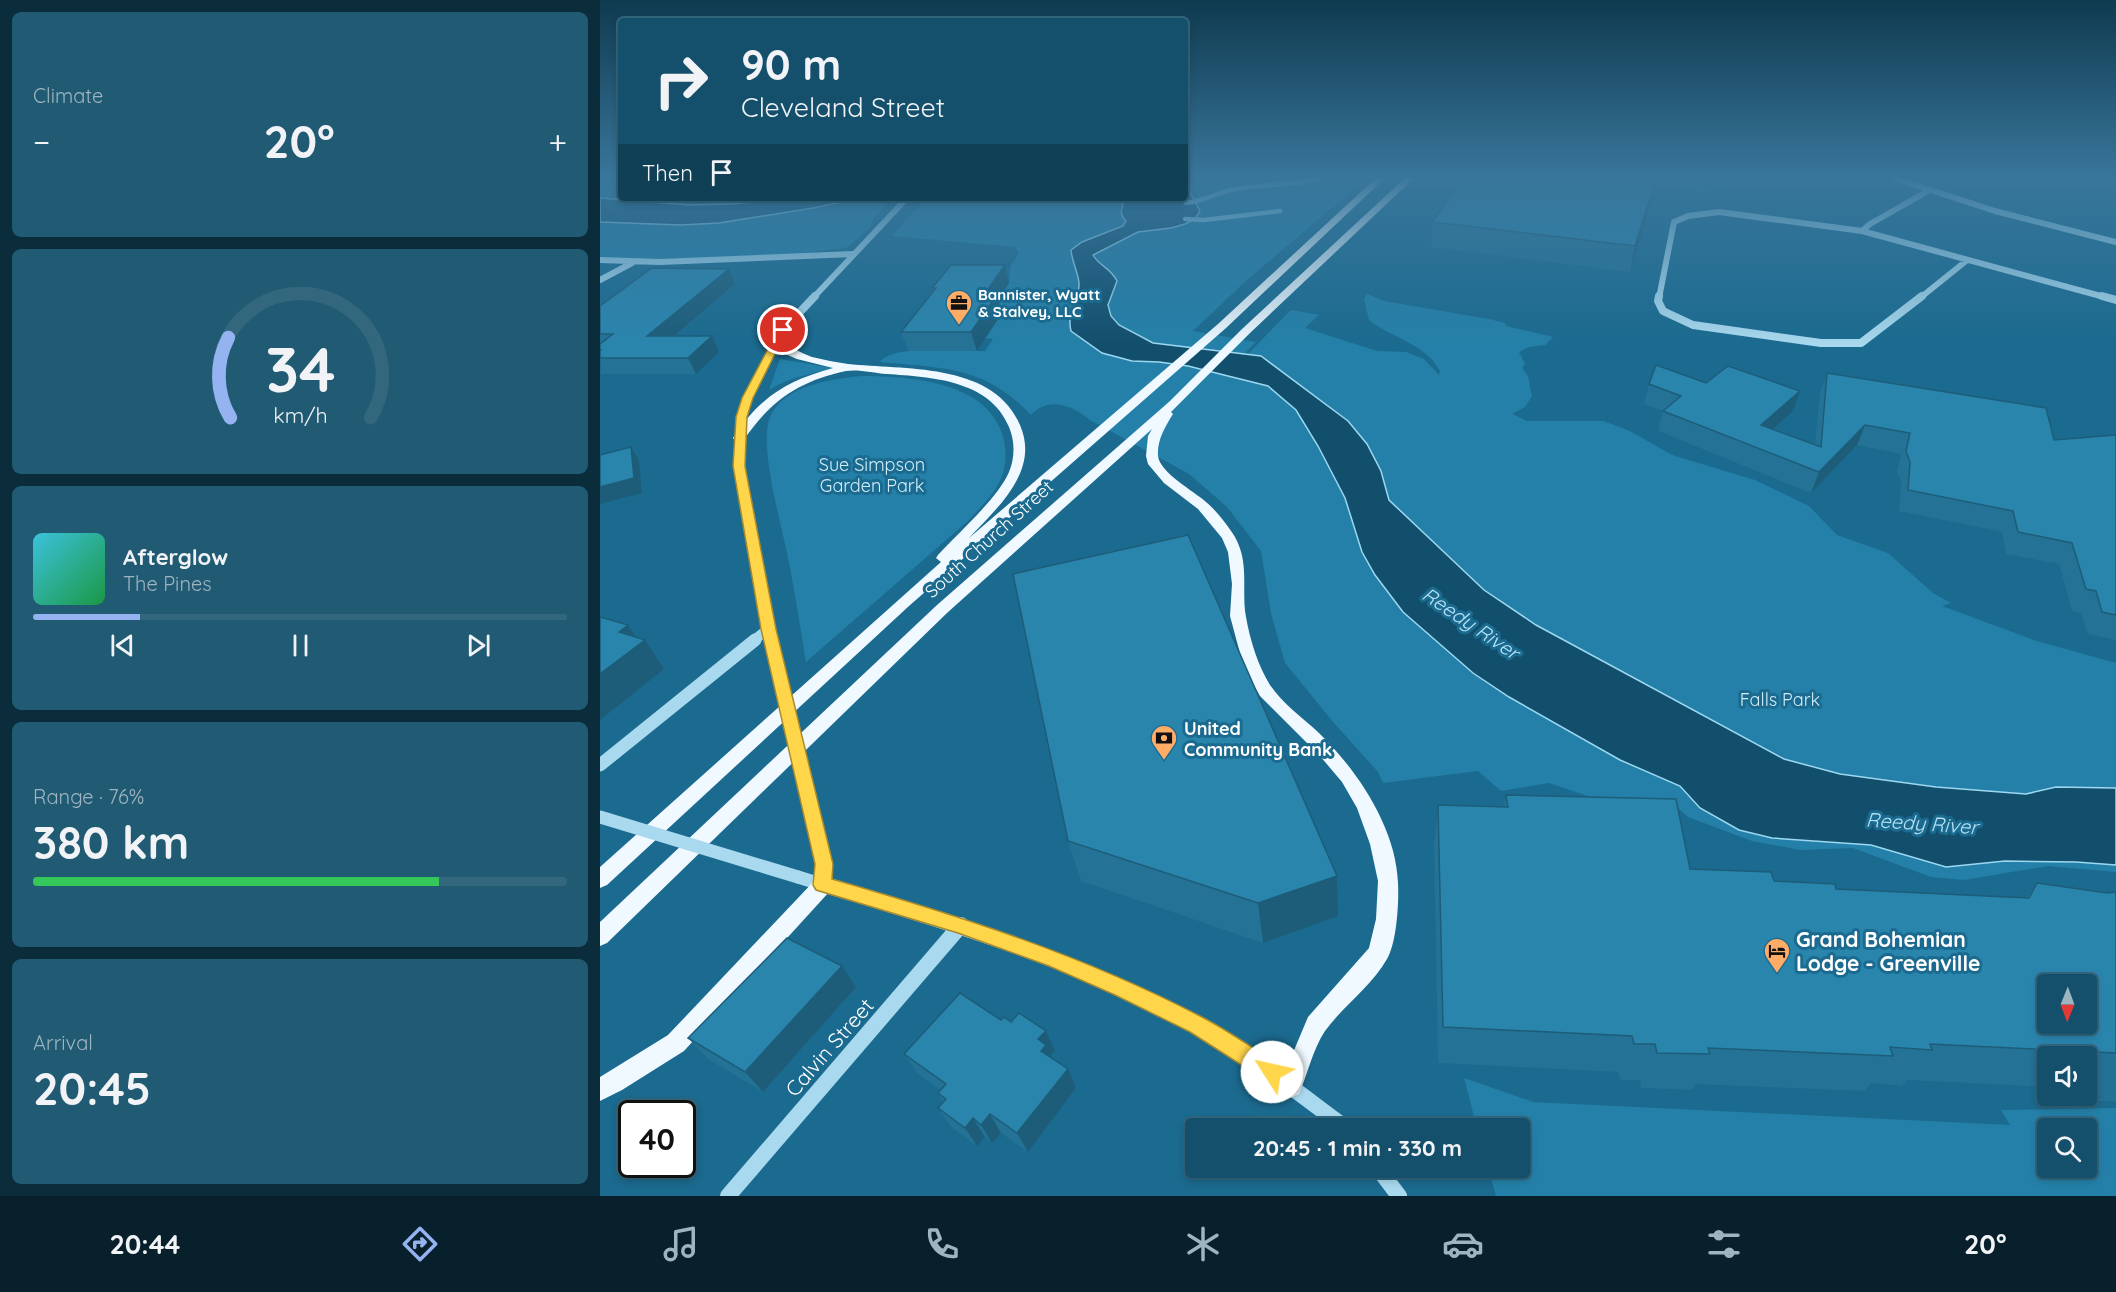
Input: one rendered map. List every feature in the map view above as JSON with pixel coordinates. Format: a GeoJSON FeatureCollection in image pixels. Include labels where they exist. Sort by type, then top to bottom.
{"type":"FeatureCollection","features":[{"type":"Feature","properties":{"kind":"main road","name":"South Church Street"},"geometry":{"type":"LineString","coordinates":[[600,879],[904,602],[1162,380],[1321,234]]}},
{"type":"Feature","properties":{"kind":"main road","name":"South Church Street"},"geometry":{"type":"LineString","coordinates":[[600,936],[942,609],[1174,403],[1246,331],[1350,234]]}},
{"type":"Feature","properties":{"kind":"main road"},"geometry":{"type":"LineString","coordinates":[[773,345],[802,359],[850,367],[923,372],[957,380],[988,394],[1005,407],[1016,427],[1021,448],[1018,466],[1010,482],[904,602]]}},
{"type":"Feature","properties":{"kind":"main road"},"geometry":{"type":"LineString","coordinates":[[739,438],[748,423],[772,397],[788,386],[850,367]]}},
{"type":"Feature","properties":{"kind":"main road"},"geometry":{"type":"LineString","coordinates":[[1174,403],[1154,436],[1152,456],[1154,464],[1168,480],[1203,506],[1227,537],[1234,552],[1239,584],[1238,616],[1252,668],[1266,692],[1326,751],[1348,777],[1366,806],[1380,844],[1388,880],[1386,919],[1379,953],[1316,1025],[1291,1086]]}},
{"type":"Feature","properties":{"kind":"main road"},"geometry":{"type":"LineString","coordinates":[[600,1089],[676,1043],[823,885]]}},
{"type":"Feature","properties":{"kind":"street"},"geometry":{"type":"LineString","coordinates":[[823,885],[824,864],[768,629],[739,466],[739,438],[747,398],[773,345],[799,310],[873,234]]}},
{"type":"Feature","properties":{"kind":"street"},"geometry":{"type":"LineString","coordinates":[[1672,234],[1658,301],[1663,311],[1693,325],[1821,343],[1861,343],[1966,261]]}},
{"type":"Feature","properties":{"kind":"street"},"geometry":{"type":"LineString","coordinates":[[1872,234],[2116,300]]}},
{"type":"Feature","properties":{"kind":"street"},"geometry":{"type":"LineString","coordinates":[[2084,234],[2116,242]]}},
{"type":"Feature","properties":{"kind":"street"},"geometry":{"type":"LineString","coordinates":[[600,260],[633,262],[741,260],[853,254]]}},
{"type":"Feature","properties":{"kind":"street"},"geometry":{"type":"LineString","coordinates":[[600,280],[633,262]]}},
{"type":"Feature","properties":{"kind":"street"},"geometry":{"type":"LineString","coordinates":[[600,765],[768,629]]}},
{"type":"Feature","properties":{"kind":"street"},"geometry":{"type":"LineString","coordinates":[[600,817],[961,925],[990,938],[1052,958],[1133,993],[1197,1025],[1253,1059],[1333,1118]]}},
{"type":"Feature","properties":{"kind":"street","name":"Calvin Street"},"geometry":{"type":"LineString","coordinates":[[728,1196],[961,925]]}},
{"type":"Feature","properties":{"kind":"street"},"geometry":{"type":"LineString","coordinates":[[1385,1178],[1398,1195]]}},
{"type":"Feature","properties":{"kind":"green space"},"geometry":{"type":"Polygon","coordinates":[[[600,234],[863,234],[846,248],[794,254],[642,260],[600,257],[600,234]]]}},
{"type":"Feature","properties":{"kind":"green space","name":"Falls Park"},"geometry":{"type":"Polygon","coordinates":[[[894,234],[1301,234],[1248,279],[1193,331],[1256,342],[1225,374],[1227,375],[1291,310],[1319,315],[1305,328],[1377,351],[1406,352],[1424,359],[1439,375],[1440,371],[1426,354],[1369,320],[1364,299],[1367,294],[1384,301],[1489,319],[1505,323],[1506,326],[1553,337],[1545,345],[1529,347],[1519,352],[1525,364],[1522,368],[1528,376],[1532,396],[1525,407],[1512,414],[1527,421],[1603,421],[1630,431],[1672,455],[1755,480],[1809,506],[1837,535],[1888,553],[1933,593],[1951,603],[1942,606],[2037,641],[2116,663],[2116,872],[2048,866],[1964,880],[1931,877],[1853,848],[1801,850],[1752,841],[1688,817],[1677,807],[1614,805],[1549,783],[1501,791],[1478,771],[1383,783],[1378,772],[1285,663],[1271,613],[1261,551],[1227,507],[1189,474],[1068,407],[1053,404],[1038,409],[1031,415],[1014,399],[980,378],[943,368],[880,362],[887,356],[913,351],[985,351],[993,339],[985,338],[989,313],[1009,283],[1010,267],[1019,253],[1015,247],[892,236],[894,234]]]}},
{"type":"Feature","properties":{"kind":"green space"},"geometry":{"type":"Polygon","coordinates":[[[780,359],[833,368],[792,379],[769,390],[780,359]]]}},
{"type":"Feature","properties":{"kind":"green space","name":"Sue Simpson Garden Park"},"geometry":{"type":"Polygon","coordinates":[[[862,376],[931,382],[958,390],[980,402],[995,419],[1004,439],[1003,473],[997,487],[968,521],[806,662],[791,571],[772,486],[767,430],[770,417],[777,406],[797,391],[823,382],[862,376]]]}},
{"type":"Feature","properties":{"kind":"green space"},"geometry":{"type":"Polygon","coordinates":[[[1464,1078],[1533,1102],[2010,1125],[2001,1110],[2116,1108],[2116,1196],[1496,1196],[1491,1178],[1530,1178],[1530,1118],[1474,1118],[1464,1078]]]}},
{"type":"Feature","properties":{"kind":"water","name":"Reedy River"},"geometry":{"type":"Polygon","coordinates":[[[1103,234],[1134,234],[1093,255],[1117,281],[1108,305],[1111,316],[1119,325],[1153,343],[1261,356],[1348,421],[1367,444],[1381,471],[1389,500],[1484,590],[1536,625],[1784,759],[1840,774],[1936,787],[2026,794],[2056,787],[2116,788],[2116,865],[2005,861],[1946,867],[1871,845],[1772,838],[1739,830],[1700,808],[1680,786],[1620,760],[1509,697],[1473,673],[1403,612],[1375,575],[1362,552],[1345,498],[1318,446],[1296,410],[1268,386],[1188,366],[1132,361],[1102,353],[1071,331],[1070,317],[1079,283],[1071,250],[1082,242],[1103,234]]]}},
{"type":"Feature","properties":{"kind":"building"},"geometry":{"type":"Polygon","coordinates":[[[1532,234],[1639,234],[1635,246],[1532,234]]]}},
{"type":"Feature","properties":{"kind":"building"},"geometry":{"type":"Polygon","coordinates":[[[951,265],[1005,265],[984,295],[997,295],[971,332],[901,332],[936,288],[932,288],[951,265]]]}},
{"type":"Feature","properties":{"kind":"building"},"geometry":{"type":"Polygon","coordinates":[[[652,268],[729,269],[647,336],[712,336],[688,358],[600,358],[600,344],[613,334],[600,334],[600,306],[652,268]]]}},
{"type":"Feature","properties":{"kind":"building"},"geometry":{"type":"Polygon","coordinates":[[[1656,365],[1706,383],[1728,366],[1800,391],[1761,425],[1821,447],[1827,373],[2046,408],[2054,440],[2116,435],[2116,615],[2102,612],[2096,591],[2086,589],[2072,543],[2018,532],[2013,511],[1908,490],[1910,462],[1906,451],[1910,433],[1865,425],[1819,472],[1663,411],[1681,396],[1649,384],[1656,365]]]}},
{"type":"Feature","properties":{"kind":"building"},"geometry":{"type":"Polygon","coordinates":[[[631,447],[634,478],[600,487],[600,455],[631,447]]]}},
{"type":"Feature","properties":{"kind":"building","name":"United Community Bank"},"geometry":{"type":"Polygon","coordinates":[[[1188,535],[1337,876],[1258,903],[1068,841],[1013,574],[1188,535]]]}},
{"type":"Feature","properties":{"kind":"building"},"geometry":{"type":"Polygon","coordinates":[[[600,617],[628,625],[619,632],[645,640],[600,674],[600,617]]]}},
{"type":"Feature","properties":{"kind":"building","name":"Grand Bohemian Lodge - Greenville"},"geometry":{"type":"Polygon","coordinates":[[[1506,795],[1676,799],[1690,869],[1771,872],[1774,881],[1835,884],[1836,889],[2029,898],[2037,883],[2107,893],[2116,892],[2116,1053],[2097,1052],[2097,1046],[2037,1046],[2037,1049],[1930,1044],[1932,1050],[1890,1047],[1893,1056],[1708,1048],[1710,1054],[1657,1053],[1655,1044],[1634,1044],[1632,1036],[1443,1027],[1438,805],[1508,807],[1506,795]]]}},
{"type":"Feature","properties":{"kind":"building"},"geometry":{"type":"Polygon","coordinates":[[[787,938],[842,966],[745,1072],[688,1038],[787,938]]]}},
{"type":"Feature","properties":{"kind":"building"},"geometry":{"type":"Polygon","coordinates":[[[960,993],[1001,1020],[1004,1017],[1011,1022],[1019,1013],[1046,1031],[1038,1039],[1046,1045],[1041,1051],[1068,1069],[1017,1133],[990,1114],[981,1125],[973,1118],[965,1128],[938,1108],[946,1099],[938,1093],[946,1084],[904,1054],[960,993]]]}},
{"type":"Feature","properties":{"kind":"place","name":"Bannister, Wyatt & Stalvey, LLC"},"geometry":{"type":"Point","coordinates":[959,326]}},
{"type":"Feature","properties":{"kind":"place","name":"United Community Bank"},"geometry":{"type":"Point","coordinates":[1164,761]}},
{"type":"Feature","properties":{"kind":"place","name":"Grand Bohemian Lodge - Greenville"},"geometry":{"type":"Point","coordinates":[1777,974]}},
{"type":"Feature","properties":{"kind":"route"},"geometry":{"type":"LineString","coordinates":[[783,330],[773,345],[747,398],[739,438],[739,466],[765,615],[824,864],[823,885],[961,925],[990,938],[1052,958],[1122,988],[1197,1025],[1272,1072]]}}]}
